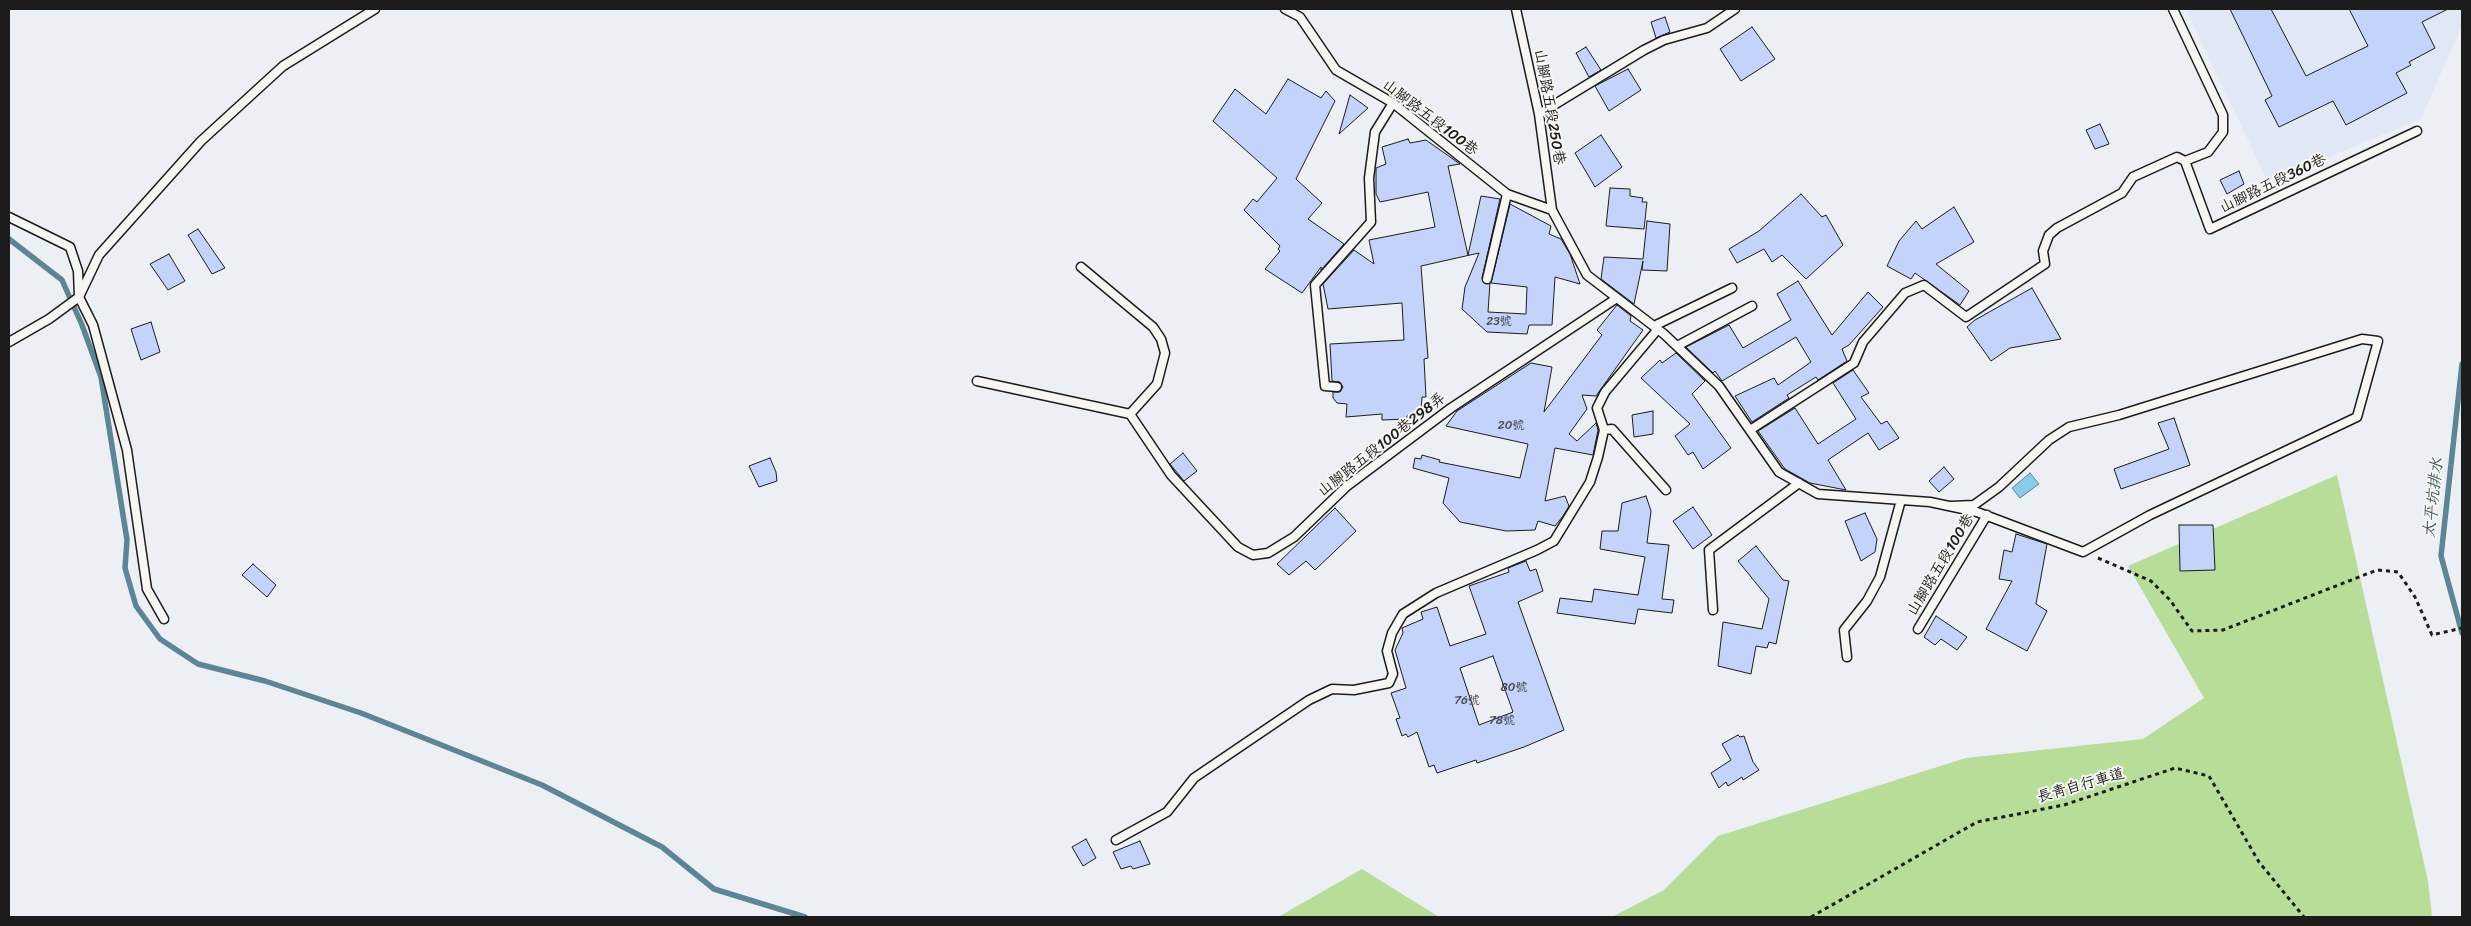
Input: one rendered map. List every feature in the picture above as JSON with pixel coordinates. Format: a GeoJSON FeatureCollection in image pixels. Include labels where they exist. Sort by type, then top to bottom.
{"type":"FeatureCollection","features":[{"type":"Feature","properties":{"kind":"lane"},"geometry":{"type":"LineString","coordinates":[[9,342],[49,319],[79,297],[99,256],[201,141],[283,66],[375,9]]}},
{"type":"Feature","properties":{"kind":"lane","name":"山腳路五段100巷"},"geometry":{"type":"LineString","coordinates":[[1286,9],[1300,17],[1336,70],[1393,103],[1507,194],[1552,210]]}},
{"type":"Feature","properties":{"kind":"lane","name":"山腳路五段250巷"},"geometry":{"type":"LineString","coordinates":[[1516,9],[1539,114],[1552,210]]}},
{"type":"Feature","properties":{"kind":"lane"},"geometry":{"type":"LineString","coordinates":[[1539,114],[1644,50],[1664,40],[1707,28],[1735,9]]}},
{"type":"Feature","properties":{"kind":"lane"},"geometry":{"type":"LineString","coordinates":[[1750,430],[1854,363],[1863,342],[1905,293],[1924,285],[1966,317],[2045,264],[2043,251],[2049,235],[2057,228],[2122,192],[2134,177],[2177,157],[2185,161],[2208,152],[2223,132],[2223,115],[2173,9]]}},
{"type":"Feature","properties":{"kind":"lane"},"geometry":{"type":"LineString","coordinates":[[1337,387],[1325,386],[1315,285],[1371,222],[1369,178],[1375,132],[1393,103]]}},
{"type":"Feature","properties":{"kind":"lane","name":"山腳路五段360巷"},"geometry":{"type":"LineString","coordinates":[[2185,161],[2210,230],[2417,131]]}},
{"type":"Feature","properties":{"kind":"lane"},"geometry":{"type":"LineString","coordinates":[[1487,279],[1507,194]]}},
{"type":"Feature","properties":{"kind":"lane"},"geometry":{"type":"LineString","coordinates":[[1552,210],[1587,275],[1656,328],[1719,386],[1779,472],[1818,494],[1902,500],[1951,506],[1974,506],[1999,487],[2049,440],[2069,427],[2119,415],[2362,339],[2378,341],[2357,417],[2150,515],[2083,552],[1987,516],[1951,506]]}},
{"type":"Feature","properties":{"kind":"lane"},"geometry":{"type":"LineString","coordinates":[[9,217],[70,247],[78,271],[79,297],[94,325],[127,450],[147,588],[164,620]]}},
{"type":"Feature","properties":{"kind":"lane"},"geometry":{"type":"LineString","coordinates":[[977,381],[1130,414],[1157,384],[1164,353],[1161,339],[1153,326],[1081,267]]}},
{"type":"Feature","properties":{"kind":"lane"},"geometry":{"type":"LineString","coordinates":[[1116,840],[1167,812],[1194,778],[1309,700],[1332,689],[1354,690],[1388,683],[1394,674],[1387,651],[1392,632],[1403,614],[1436,594],[1554,541],[1590,482],[1604,430],[1597,408],[1605,392],[1656,328],[1732,288]]}},
{"type":"Feature","properties":{"kind":"lane","name":"山腳路五段100巷298弄"},"geometry":{"type":"LineString","coordinates":[[1130,414],[1171,475],[1238,547],[1253,555],[1268,553],[1294,537],[1347,486],[1451,408],[1618,298]]}},
{"type":"Feature","properties":{"kind":"lane"},"geometry":{"type":"LineString","coordinates":[[1677,346],[1752,306]]}},
{"type":"Feature","properties":{"kind":"lane"},"geometry":{"type":"LineString","coordinates":[[1604,430],[1612,429],[1666,490]]}},
{"type":"Feature","properties":{"kind":"lane"},"geometry":{"type":"LineString","coordinates":[[1713,610],[1709,550],[1799,483]]}},
{"type":"Feature","properties":{"kind":"lane"},"geometry":{"type":"LineString","coordinates":[[1848,657],[1844,630],[1867,601],[1880,577],[1902,500]]}},
{"type":"Feature","properties":{"kind":"lane","name":"山腳路五段100巷"},"geometry":{"type":"LineString","coordinates":[[1918,629],[1987,516]]}},
{"type":"Feature","properties":{"kind":"path"},"geometry":{"type":"LineString","coordinates":[[2083,552],[2151,581],[2170,600],[2192,631],[2223,630],[2376,570],[2398,572],[2416,597],[2432,635],[2462,628]]}},
{"type":"Feature","properties":{"kind":"path","name":"長青自行車道"},"geometry":{"type":"LineString","coordinates":[[1811,917],[1977,822],[2064,805],[2175,768],[2209,776],[2259,862],[2304,917]]}},
{"type":"Feature","properties":{"kind":"shaded area"},"geometry":{"type":"Polygon","coordinates":[[[2186,9],[2462,9],[2462,25],[2421,119],[2268,182],[2186,9]]]}},
{"type":"Feature","properties":{"kind":"green space"},"geometry":{"type":"Polygon","coordinates":[[[2337,475],[2428,881],[2432,917],[1612,917],[1664,890],[1718,836],[1966,758],[2143,739],[2204,698],[2128,566],[2337,475]]]}},
{"type":"Feature","properties":{"kind":"green space"},"geometry":{"type":"Polygon","coordinates":[[[1362,869],[1439,917],[1278,917],[1362,869]]]}},
{"type":"Feature","properties":{"kind":"water"},"geometry":{"type":"Polygon","coordinates":[[[2030,473],[2039,484],[2020,498],[2012,488],[2030,473]]]}},
{"type":"Feature","properties":{"kind":"building"},"geometry":{"type":"Polygon","coordinates":[[[2230,9],[2271,9],[2306,76],[2368,46],[2349,9],[2448,9],[2422,22],[2435,48],[2409,62],[2411,65],[2396,73],[2407,93],[2346,125],[2333,101],[2279,127],[2265,100],[2272,96],[2230,9]]]}},
{"type":"Feature","properties":{"kind":"building"},"geometry":{"type":"Polygon","coordinates":[[[1665,17],[1670,32],[1656,38],[1651,22],[1665,17]]]}},
{"type":"Feature","properties":{"kind":"building"},"geometry":{"type":"Polygon","coordinates":[[[1752,27],[1775,59],[1741,81],[1720,49],[1752,27]]]}},
{"type":"Feature","properties":{"kind":"building"},"geometry":{"type":"Polygon","coordinates":[[[1586,47],[1601,70],[1589,77],[1576,53],[1586,47]]]}},
{"type":"Feature","properties":{"kind":"building"},"geometry":{"type":"Polygon","coordinates":[[[1628,69],[1641,90],[1609,111],[1595,86],[1628,69]]]}},
{"type":"Feature","properties":{"kind":"building"},"geometry":{"type":"Polygon","coordinates":[[[1288,79],[1321,98],[1326,91],[1335,101],[1296,179],[1322,203],[1308,219],[1344,244],[1321,270],[1321,267],[1302,293],[1265,269],[1280,251],[1278,249],[1280,246],[1244,210],[1253,199],[1257,202],[1277,178],[1213,121],[1235,89],[1266,114],[1288,79]]]}},
{"type":"Feature","properties":{"kind":"building"},"geometry":{"type":"Polygon","coordinates":[[[1350,95],[1368,108],[1339,134],[1350,95]]]}},
{"type":"Feature","properties":{"kind":"building"},"geometry":{"type":"Polygon","coordinates":[[[2100,124],[2109,144],[2095,149],[2086,130],[2100,124]]]}},
{"type":"Feature","properties":{"kind":"building"},"geometry":{"type":"Polygon","coordinates":[[[1601,135],[1622,167],[1595,187],[1575,153],[1601,135]]]}},
{"type":"Feature","properties":{"kind":"building"},"geometry":{"type":"Polygon","coordinates":[[[1408,139],[1410,143],[1426,140],[1460,164],[1448,166],[1468,255],[1481,196],[1500,199],[1482,278],[1484,283],[1490,283],[1488,312],[1526,314],[1527,287],[1491,283],[1510,204],[1551,226],[1549,234],[1561,239],[1570,254],[1580,284],[1555,277],[1552,325],[1529,325],[1527,334],[1487,332],[1462,309],[1465,287],[1479,253],[1421,266],[1428,358],[1424,359],[1426,397],[1422,397],[1421,414],[1407,416],[1407,419],[1382,420],[1382,414],[1346,417],[1347,404],[1337,403],[1333,398],[1333,392],[1340,392],[1343,387],[1340,382],[1332,381],[1330,344],[1404,340],[1402,303],[1328,309],[1323,284],[1354,250],[1374,264],[1369,240],[1435,227],[1428,192],[1380,202],[1376,194],[1376,168],[1386,164],[1382,147],[1408,139]]]}},
{"type":"Feature","properties":{"kind":"building"},"geometry":{"type":"Polygon","coordinates":[[[2239,171],[2244,184],[2227,194],[2220,180],[2239,171]]]}},
{"type":"Feature","properties":{"kind":"building"},"geometry":{"type":"Polygon","coordinates":[[[1610,188],[1630,189],[1630,196],[1643,198],[1642,202],[1647,202],[1644,229],[1606,226],[1610,188]]]}},
{"type":"Feature","properties":{"kind":"building"},"geometry":{"type":"Polygon","coordinates":[[[1801,194],[1822,217],[1826,215],[1843,245],[1806,279],[1782,255],[1772,262],[1764,249],[1737,263],[1729,249],[1759,231],[1801,194]]]}},
{"type":"Feature","properties":{"kind":"building"},"geometry":{"type":"Polygon","coordinates":[[[1954,207],[1974,242],[1936,264],[1969,291],[1960,305],[1915,273],[1911,279],[1887,266],[1899,241],[1916,221],[1922,229],[1954,207]]]}},
{"type":"Feature","properties":{"kind":"building"},"geometry":{"type":"Polygon","coordinates":[[[1647,221],[1670,224],[1667,271],[1642,270],[1643,261],[1634,304],[1601,279],[1604,257],[1643,259],[1647,221]]]}},
{"type":"Feature","properties":{"kind":"building"},"geometry":{"type":"Polygon","coordinates":[[[198,229],[225,268],[212,274],[188,235],[198,229]]]}},
{"type":"Feature","properties":{"kind":"building"},"geometry":{"type":"Polygon","coordinates":[[[169,254],[185,281],[168,290],[150,264],[169,254]]]}},
{"type":"Feature","properties":{"kind":"building"},"geometry":{"type":"Polygon","coordinates":[[[1798,281],[1832,335],[1868,292],[1883,307],[1849,345],[1842,349],[1847,361],[1818,380],[1816,377],[1787,395],[1789,398],[1752,422],[1735,396],[1774,378],[1778,385],[1811,362],[1796,337],[1722,381],[1715,371],[1713,373],[1686,347],[1729,325],[1743,348],[1791,320],[1777,294],[1798,281]]]}},
{"type":"Feature","properties":{"kind":"building"},"geometry":{"type":"Polygon","coordinates":[[[2032,288],[2061,339],[2010,348],[1991,361],[1967,327],[1975,320],[2032,288]]]}},
{"type":"Feature","properties":{"kind":"building"},"geometry":{"type":"Polygon","coordinates":[[[1617,305],[1631,316],[1630,321],[1643,330],[1596,396],[1582,395],[1587,409],[1569,434],[1577,441],[1596,423],[1598,430],[1593,455],[1555,448],[1545,501],[1565,496],[1569,506],[1563,516],[1555,526],[1538,521],[1535,530],[1506,531],[1460,522],[1443,503],[1449,478],[1413,468],[1415,458],[1421,459],[1422,455],[1440,460],[1439,462],[1520,478],[1528,444],[1446,426],[1457,411],[1531,363],[1552,367],[1544,412],[1602,335],[1597,330],[1617,305]]]}},
{"type":"Feature","properties":{"kind":"building"},"geometry":{"type":"Polygon","coordinates":[[[151,322],[160,352],[141,360],[131,329],[151,322]]]}},
{"type":"Feature","properties":{"kind":"building"},"geometry":{"type":"Polygon","coordinates":[[[1676,353],[1705,381],[1692,394],[1731,448],[1703,469],[1693,452],[1688,455],[1675,436],[1690,424],[1641,378],[1660,360],[1662,363],[1676,353]]]}},
{"type":"Feature","properties":{"kind":"building"},"geometry":{"type":"Polygon","coordinates":[[[1853,370],[1869,393],[1861,397],[1881,424],[1887,421],[1899,438],[1879,450],[1868,433],[1828,460],[1846,490],[1810,483],[1785,469],[1758,431],[1795,408],[1818,444],[1856,419],[1833,383],[1853,370]]]}},
{"type":"Feature","properties":{"kind":"building"},"geometry":{"type":"Polygon","coordinates":[[[1653,411],[1653,434],[1634,437],[1632,415],[1653,411]]]}},
{"type":"Feature","properties":{"kind":"building"},"geometry":{"type":"Polygon","coordinates":[[[2174,418],[2190,465],[2121,489],[2114,469],[2169,449],[2158,423],[2174,418]]]}},
{"type":"Feature","properties":{"kind":"building"},"geometry":{"type":"Polygon","coordinates":[[[1183,453],[1197,471],[1184,481],[1170,464],[1183,453]]]}},
{"type":"Feature","properties":{"kind":"building"},"geometry":{"type":"Polygon","coordinates":[[[770,458],[776,472],[777,481],[759,487],[749,466],[770,458]]]}},
{"type":"Feature","properties":{"kind":"building"},"geometry":{"type":"Polygon","coordinates":[[[1944,467],[1954,479],[1939,492],[1929,481],[1944,467]]]}},
{"type":"Feature","properties":{"kind":"building"},"geometry":{"type":"Polygon","coordinates":[[[1646,496],[1651,511],[1647,543],[1669,545],[1662,599],[1674,600],[1672,613],[1638,609],[1635,624],[1557,613],[1560,598],[1592,602],[1594,589],[1638,595],[1645,557],[1600,549],[1602,531],[1618,531],[1622,503],[1646,496]]]}},
{"type":"Feature","properties":{"kind":"building"},"geometry":{"type":"Polygon","coordinates":[[[1693,507],[1712,535],[1693,549],[1673,521],[1693,507]]]}},
{"type":"Feature","properties":{"kind":"building"},"geometry":{"type":"Polygon","coordinates":[[[1335,508],[1356,531],[1315,570],[1306,561],[1289,575],[1277,564],[1335,508]]]}},
{"type":"Feature","properties":{"kind":"building"},"geometry":{"type":"Polygon","coordinates":[[[1865,513],[1877,539],[1875,552],[1861,561],[1845,521],[1865,513]]]}},
{"type":"Feature","properties":{"kind":"building"},"geometry":{"type":"Polygon","coordinates":[[[2179,525],[2213,525],[2215,570],[2180,571],[2179,525]]]}},
{"type":"Feature","properties":{"kind":"building"},"geometry":{"type":"Polygon","coordinates":[[[2016,534],[2047,544],[2036,604],[2047,611],[2027,651],[1986,629],[2012,581],[1999,579],[2004,550],[2012,552],[2016,534]]]}},
{"type":"Feature","properties":{"kind":"building"},"geometry":{"type":"Polygon","coordinates":[[[1756,546],[1783,580],[1789,581],[1776,644],[1769,642],[1767,648],[1756,646],[1751,674],[1718,666],[1723,622],[1762,629],[1769,599],[1738,561],[1756,546]]]}},
{"type":"Feature","properties":{"kind":"building"},"geometry":{"type":"Polygon","coordinates":[[[1526,561],[1530,571],[1536,569],[1543,591],[1518,602],[1564,730],[1524,747],[1477,763],[1476,760],[1437,773],[1434,765],[1429,767],[1417,732],[1408,737],[1406,734],[1402,736],[1396,719],[1400,718],[1391,693],[1406,688],[1395,650],[1403,633],[1402,628],[1423,619],[1421,612],[1437,607],[1450,646],[1486,634],[1469,586],[1509,572],[1508,568],[1526,561]],[[1493,656],[1460,668],[1479,725],[1513,712],[1493,656]]]}},
{"type":"Feature","properties":{"kind":"building"},"geometry":{"type":"Polygon","coordinates":[[[253,564],[276,585],[267,597],[242,575],[253,564]]]}},
{"type":"Feature","properties":{"kind":"building"},"geometry":{"type":"Polygon","coordinates":[[[1936,616],[1967,637],[1957,650],[1941,639],[1935,645],[1924,637],[1936,616]]]}},
{"type":"Feature","properties":{"kind":"building"},"geometry":{"type":"Polygon","coordinates":[[[1738,735],[1740,737],[1744,736],[1753,762],[1759,770],[1743,780],[1742,777],[1728,786],[1726,782],[1719,788],[1711,773],[1731,760],[1722,744],[1738,735]]]}},
{"type":"Feature","properties":{"kind":"building"},"geometry":{"type":"Polygon","coordinates":[[[1086,839],[1096,858],[1083,866],[1072,847],[1086,839]]]}},
{"type":"Feature","properties":{"kind":"building"},"geometry":{"type":"Polygon","coordinates":[[[1140,841],[1150,864],[1133,869],[1131,866],[1121,869],[1113,852],[1140,841]]]}},
{"type":"Feature","properties":{"kind":"waterway"},"geometry":{"type":"LineString","coordinates":[[9,239],[62,280],[82,325],[101,377],[127,540],[125,568],[136,606],[160,639],[198,664],[265,681],[361,713],[542,785],[662,847],[714,889],[805,917]]}},
{"type":"Feature","properties":{"kind":"waterway","name":"太平坑排水"},"geometry":{"type":"LineString","coordinates":[[2462,364],[2441,556],[2462,633]]}}]}
